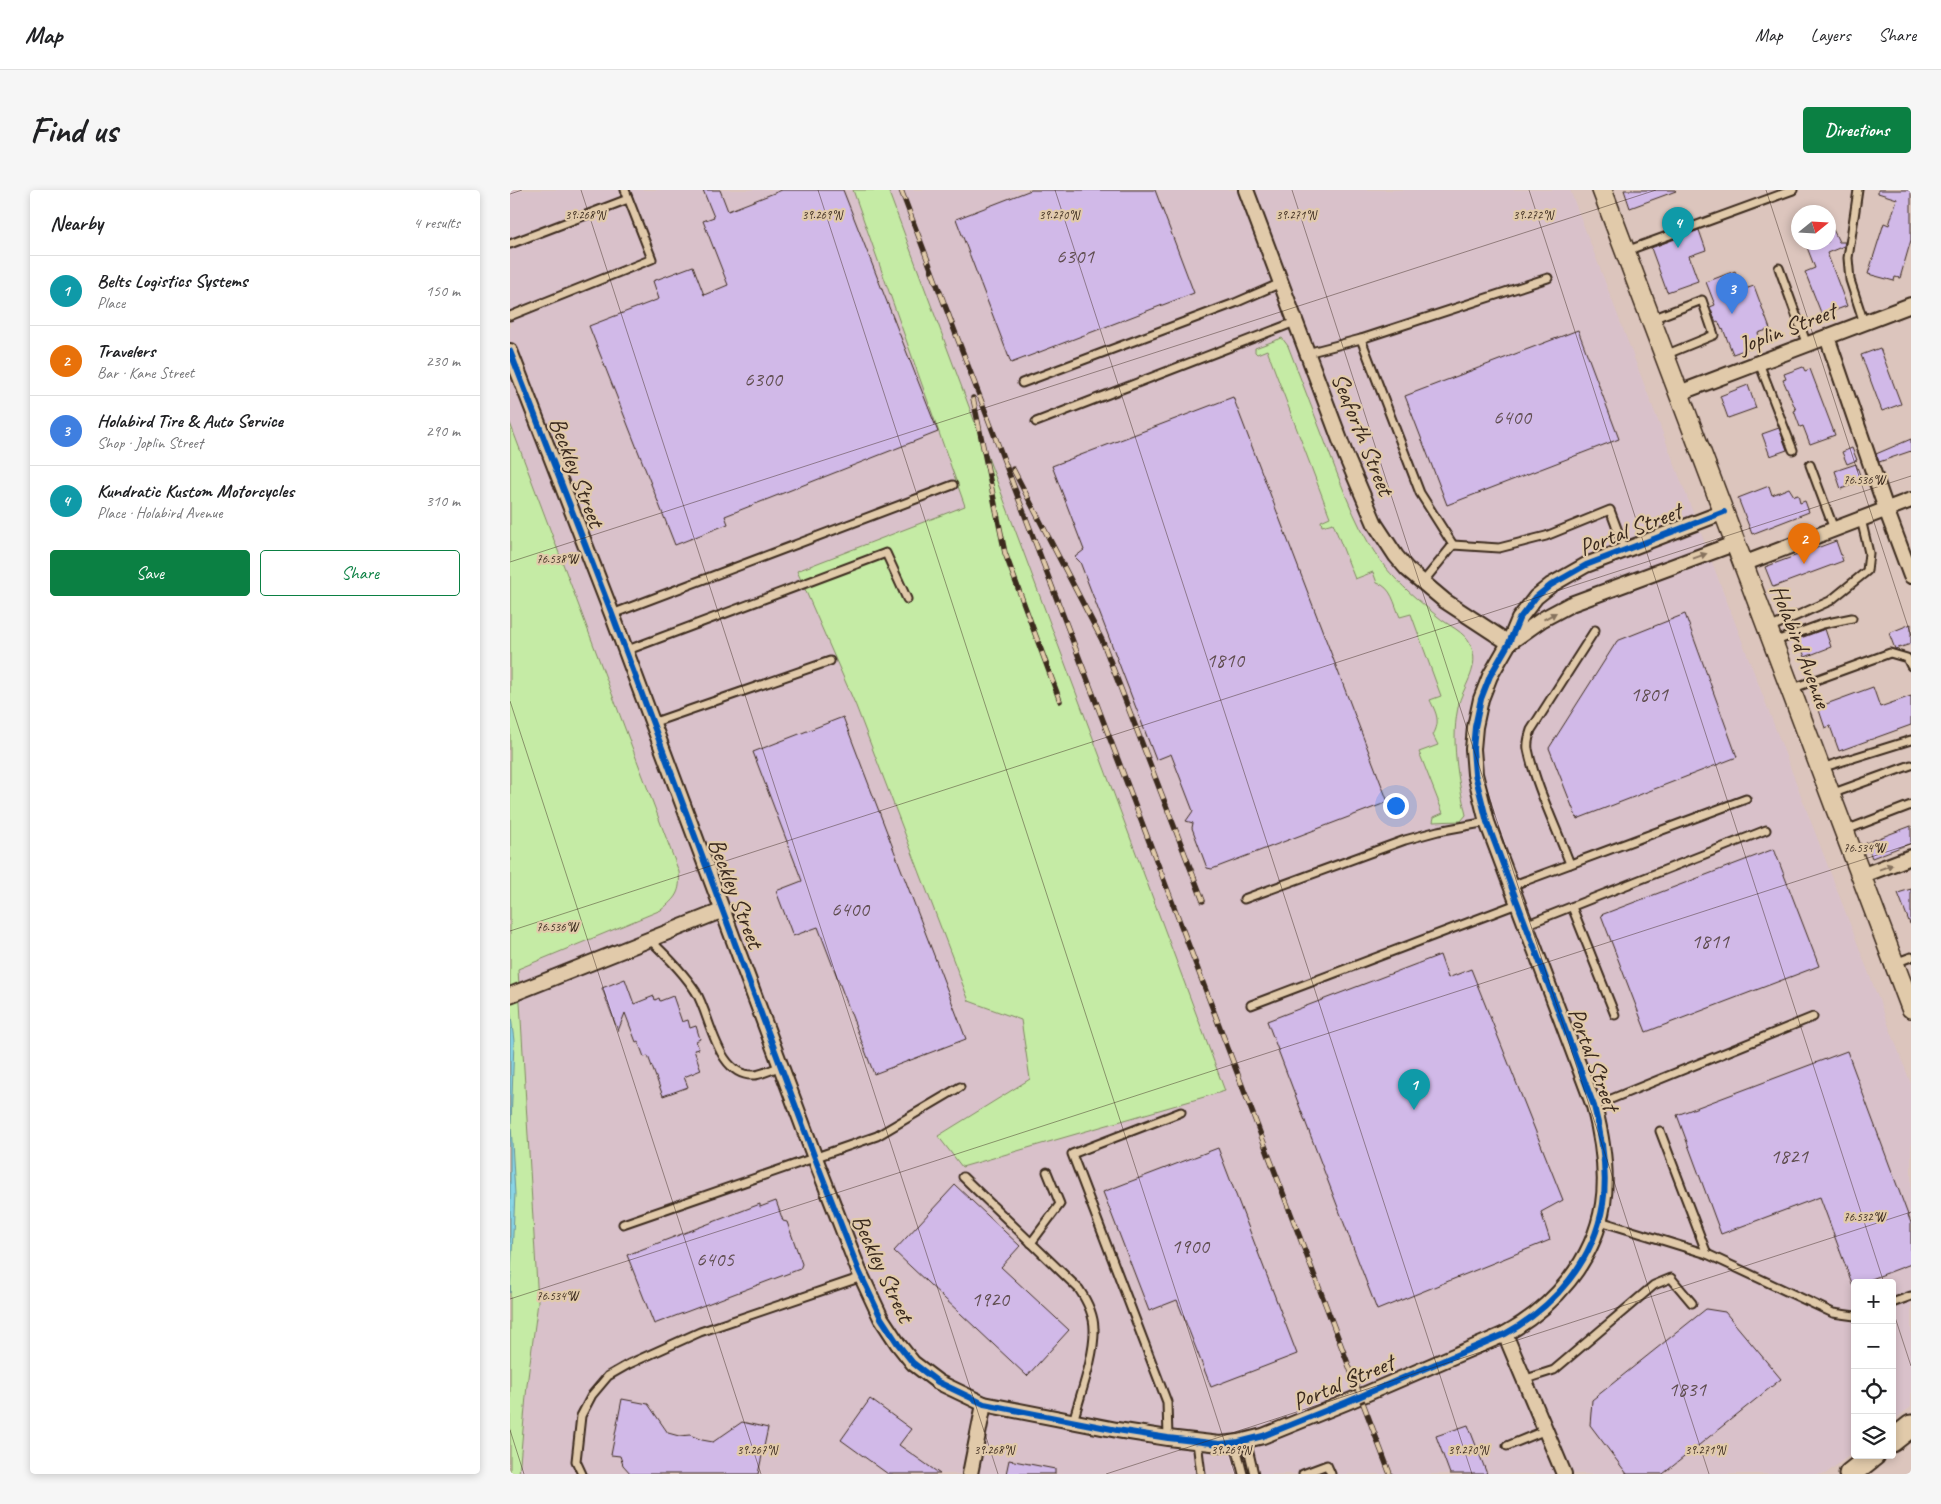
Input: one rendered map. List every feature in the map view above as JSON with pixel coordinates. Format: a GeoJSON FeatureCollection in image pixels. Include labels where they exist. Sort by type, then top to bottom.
{"type":"FeatureCollection","features":[{"type":"Feature","properties":{"kind":"main road","name":"Holabird Avenue"},"geometry":{"type":"LineString","coordinates":[[1602,190],[1861,876],[1903,960],[1910,1002]]}},
{"type":"Feature","properties":{"kind":"main road"},"geometry":{"type":"LineString","coordinates":[[1896,1438],[1911,1426]]}},
{"type":"Feature","properties":{"kind":"main road"},"geometry":{"type":"LineString","coordinates":[[1850,1474],[1869,1459]]}},
{"type":"Feature","properties":{"kind":"street","name":"Seaforth Street"},"geometry":{"type":"LineString","coordinates":[[1246,190],[1346,456],[1375,524],[1396,556],[1423,582],[1445,600],[1509,643]]}},
{"type":"Feature","properties":{"kind":"street","name":"Joplin Street"},"geometry":{"type":"LineString","coordinates":[[1679,393],[1911,305]]}},
{"type":"Feature","properties":{"kind":"street"},"geometry":{"type":"LineString","coordinates":[[1828,337],[1886,510],[1911,576]]}},
{"type":"Feature","properties":{"kind":"street","name":"Beckley Street"},"geometry":{"type":"LineString","coordinates":[[510,351],[612,614],[721,911],[862,1277],[881,1318],[913,1363],[938,1382],[984,1404]]}},
{"type":"Feature","properties":{"kind":"street"},"geometry":{"type":"LineString","coordinates":[[1743,564],[1911,500]]}},
{"type":"Feature","properties":{"kind":"street","name":"Portal Street"},"geometry":{"type":"LineString","coordinates":[[984,1404],[1073,1422],[1168,1438],[1220,1444],[1240,1441],[1347,1402],[1505,1334],[1540,1312],[1572,1277],[1586,1254],[1600,1221],[1604,1203],[1604,1161],[1594,1106],[1487,822],[1475,774],[1473,749],[1475,727],[1481,700],[1490,676],[1509,643],[1519,619],[1536,597],[1551,584],[1586,565],[1724,512]]}},
{"type":"Feature","properties":{"kind":"street","name":"Portal Street"},"geometry":{"type":"LineString","coordinates":[[1509,643],[1571,604],[1736,543]]}},
{"type":"Feature","properties":{"kind":"street"},"geometry":{"type":"LineString","coordinates":[[1861,876],[1911,857]]}},
{"type":"Feature","properties":{"kind":"street"},"geometry":{"type":"LineString","coordinates":[[514,994],[721,911]]}},
{"type":"Feature","properties":{"kind":"street"},"geometry":{"type":"LineString","coordinates":[[1505,1334],[1526,1379],[1564,1474]]}},
{"type":"Feature","properties":{"kind":"street"},"geometry":{"type":"LineString","coordinates":[[970,1474],[984,1404]]}},
{"type":"Feature","properties":{"kind":"lane"},"geometry":{"type":"LineString","coordinates":[[510,316],[652,259],[625,190]]}},
{"type":"Feature","properties":{"kind":"lane"},"geometry":{"type":"LineString","coordinates":[[1625,251],[1793,190]]}},
{"type":"Feature","properties":{"kind":"lane"},"geometry":{"type":"LineString","coordinates":[[1858,190],[1848,268],[1864,323]]}},
{"type":"Feature","properties":{"kind":"lane"},"geometry":{"type":"LineString","coordinates":[[510,244],[628,199]]}},
{"type":"Feature","properties":{"kind":"lane"},"geometry":{"type":"LineString","coordinates":[[1779,268],[1807,345]]}},
{"type":"Feature","properties":{"kind":"lane"},"geometry":{"type":"LineString","coordinates":[[1307,353],[1361,339],[1548,278]]}},
{"type":"Feature","properties":{"kind":"lane"},"geometry":{"type":"LineString","coordinates":[[1022,383],[1235,303],[1281,283]]}},
{"type":"Feature","properties":{"kind":"lane"},"geometry":{"type":"LineString","coordinates":[[1651,319],[1702,300],[1714,336],[1664,355]]}},
{"type":"Feature","properties":{"kind":"lane"},"geometry":{"type":"LineString","coordinates":[[1036,422],[1295,322]]}},
{"type":"Feature","properties":{"kind":"lane"},"geometry":{"type":"LineString","coordinates":[[1361,339],[1420,493],[1453,545]]}},
{"type":"Feature","properties":{"kind":"lane"},"geometry":{"type":"LineString","coordinates":[[1759,363],[1793,450]]}},
{"type":"Feature","properties":{"kind":"lane"},"geometry":{"type":"LineString","coordinates":[[1810,465],[1834,529]]}},
{"type":"Feature","properties":{"kind":"lane"},"geometry":{"type":"LineString","coordinates":[[612,614],[953,484]]}},
{"type":"Feature","properties":{"kind":"lane"},"geometry":{"type":"LineString","coordinates":[[1453,545],[1498,548],[1546,536],[1610,510],[1626,550]]}},
{"type":"Feature","properties":{"kind":"lane"},"geometry":{"type":"LineString","coordinates":[[1770,635],[1830,601],[1867,571],[1869,553],[1861,519]]}},
{"type":"Feature","properties":{"kind":"lane"},"geometry":{"type":"LineString","coordinates":[[1423,582],[1453,545]]}},
{"type":"Feature","properties":{"kind":"lane"},"geometry":{"type":"LineString","coordinates":[[626,651],[886,553],[906,599]]}},
{"type":"Feature","properties":{"kind":"lane"},"geometry":{"type":"LineString","coordinates":[[1770,635],[1852,618]]}},
{"type":"Feature","properties":{"kind":"lane"},"geometry":{"type":"LineString","coordinates":[[1570,864],[1536,776],[1528,748],[1528,737],[1530,730],[1595,630]]}},
{"type":"Feature","properties":{"kind":"lane"},"geometry":{"type":"LineString","coordinates":[[1791,689],[1890,653],[1907,658],[1911,666]]}},
{"type":"Feature","properties":{"kind":"lane"},"geometry":{"type":"LineString","coordinates":[[652,723],[830,661]]}},
{"type":"Feature","properties":{"kind":"lane"},"geometry":{"type":"LineString","coordinates":[[1821,768],[1911,740]]}},
{"type":"Feature","properties":{"kind":"lane"},"geometry":{"type":"LineString","coordinates":[[1830,795],[1911,765]]}},
{"type":"Feature","properties":{"kind":"lane"},"geometry":{"type":"LineString","coordinates":[[1511,886],[1746,799]]}},
{"type":"Feature","properties":{"kind":"lane"},"geometry":{"type":"LineString","coordinates":[[1844,831],[1911,805]]}},
{"type":"Feature","properties":{"kind":"lane"},"geometry":{"type":"LineString","coordinates":[[1244,899],[1404,840],[1438,831],[1487,822]]}},
{"type":"Feature","properties":{"kind":"lane"},"geometry":{"type":"LineString","coordinates":[[1525,925],[1766,830]]}},
{"type":"Feature","properties":{"kind":"lane"},"geometry":{"type":"LineString","coordinates":[[1251,1005],[1518,904]]}},
{"type":"Feature","properties":{"kind":"lane"},"geometry":{"type":"LineString","coordinates":[[1572,906],[1615,1015]]}},
{"type":"Feature","properties":{"kind":"lane"},"geometry":{"type":"LineString","coordinates":[[650,940],[687,979],[696,992],[726,1062],[731,1067],[743,1073],[754,1075],[781,1066]]}},
{"type":"Feature","properties":{"kind":"lane"},"geometry":{"type":"LineString","coordinates":[[1594,1106],[1813,1017]]}},
{"type":"Feature","properties":{"kind":"lane"},"geometry":{"type":"LineString","coordinates":[[623,1224],[877,1136],[960,1087]]}},
{"type":"Feature","properties":{"kind":"lane"},"geometry":{"type":"LineString","coordinates":[[1168,1438],[1167,1402],[1072,1154],[1181,1112]]}},
{"type":"Feature","properties":{"kind":"lane"},"geometry":{"type":"LineString","coordinates":[[1660,1130],[1706,1254]]}},
{"type":"Feature","properties":{"kind":"lane"},"geometry":{"type":"LineString","coordinates":[[1031,1243],[1060,1204],[1047,1172]]}},
{"type":"Feature","properties":{"kind":"lane"},"geometry":{"type":"LineString","coordinates":[[963,1177],[1079,1289],[1087,1301],[1094,1329],[1092,1353],[1073,1422]]}},
{"type":"Feature","properties":{"kind":"lane"},"geometry":{"type":"LineString","coordinates":[[1600,1221],[1706,1254],[1833,1313],[1851,1315]]}},
{"type":"Feature","properties":{"kind":"lane"},"geometry":{"type":"LineString","coordinates":[[582,1474],[576,1461],[581,1416],[592,1395],[608,1376],[628,1364],[700,1332],[862,1277]]}},
{"type":"Feature","properties":{"kind":"lane"},"geometry":{"type":"LineString","coordinates":[[1526,1379],[1554,1370],[1654,1285],[1670,1278],[1692,1303]]}},
{"type":"Feature","properties":{"kind":"lane"},"geometry":{"type":"LineString","coordinates":[[1896,1302],[1911,1296]]}},
{"type":"Feature","properties":{"kind":"lane"},"geometry":{"type":"LineString","coordinates":[[1507,1446],[1546,1430]]}},
{"type":"Feature","properties":{"kind":"lane"},"geometry":{"type":"LineString","coordinates":[[1240,1441],[1243,1474]]}},
{"type":"Feature","properties":{"kind":"lane"},"geometry":{"type":"LineString","coordinates":[[1240,1441],[1254,1474]]}},
{"type":"Feature","properties":{"kind":"lane"},"geometry":{"type":"LineString","coordinates":[[1197,1442],[1201,1474]]}},
{"type":"Feature","properties":{"kind":"lane"},"geometry":{"type":"LineString","coordinates":[[1305,1474],[1327,1465],[1331,1474]]}},
{"type":"Feature","properties":{"kind":"shaded area"},"geometry":{"type":"Polygon","coordinates":[[[510,190],[1570,190],[1911,1084],[1911,1407],[1896,1418],[1896,1279],[1851,1279],[1851,1454],[1825,1474],[519,1474],[527,1385],[538,1302],[518,969],[661,910],[679,872],[510,423],[510,190]]]}},
{"type":"Feature","properties":{"kind":"green space"},"geometry":{"type":"Polygon","coordinates":[[[853,190],[888,190],[1225,1091],[962,1167],[938,1136],[1030,1079],[1021,1020],[969,1001],[856,706],[797,571],[965,506],[853,190]]]}},
{"type":"Feature","properties":{"kind":"green space"},"geometry":{"type":"Polygon","coordinates":[[[1282,338],[1288,346],[1347,499],[1368,541],[1385,567],[1397,580],[1441,620],[1465,636],[1471,646],[1474,661],[1473,668],[1459,703],[1455,731],[1456,759],[1466,815],[1461,821],[1433,822],[1434,817],[1443,813],[1419,752],[1438,745],[1433,735],[1437,725],[1437,717],[1430,700],[1441,696],[1411,614],[1400,617],[1389,592],[1377,583],[1373,572],[1355,579],[1333,523],[1322,526],[1321,521],[1330,517],[1267,350],[1257,354],[1255,352],[1255,348],[1282,338]]]}},
{"type":"Feature","properties":{"kind":"green space"},"geometry":{"type":"Polygon","coordinates":[[[510,423],[679,872],[678,890],[670,902],[661,910],[518,969],[538,1302],[527,1385],[519,1474],[510,1474],[510,423]]]}},
{"type":"Feature","properties":{"kind":"water"},"geometry":{"type":"Polygon","coordinates":[[[510,1008],[514,1041],[511,1125],[515,1194],[510,1293],[510,1008]]]}},
{"type":"Feature","properties":{"kind":"building"},"geometry":{"type":"Polygon","coordinates":[[[703,190],[720,190],[728,211],[782,190],[843,190],[938,432],[725,516],[728,524],[675,545],[589,326],[659,299],[653,281],[693,266],[704,295],[728,285],[703,221],[714,217],[703,190]]]}},
{"type":"Feature","properties":{"kind":"building"},"geometry":{"type":"Polygon","coordinates":[[[1031,190],[1155,190],[1194,293],[1011,363],[956,219],[1031,190]]]}},
{"type":"Feature","properties":{"kind":"building"},"geometry":{"type":"Polygon","coordinates":[[[1624,190],[1675,190],[1676,191],[1630,208],[1624,190]]]}},
{"type":"Feature","properties":{"kind":"building"},"geometry":{"type":"Polygon","coordinates":[[[1878,190],[1911,190],[1911,240],[1900,278],[1895,277],[1894,281],[1868,274],[1884,223],[1889,225],[1897,199],[1878,193],[1878,190]]]}},
{"type":"Feature","properties":{"kind":"building"},"geometry":{"type":"Polygon","coordinates":[[[1699,230],[1706,250],[1689,256],[1698,281],[1667,292],[1651,248],[1699,230]]]}},
{"type":"Feature","properties":{"kind":"building"},"geometry":{"type":"Polygon","coordinates":[[[1836,236],[1839,242],[1845,242],[1844,246],[1836,249],[1836,236]]]}},
{"type":"Feature","properties":{"kind":"building"},"geometry":{"type":"Polygon","coordinates":[[[1808,250],[1834,250],[1827,253],[1847,306],[1822,315],[1805,272],[1815,268],[1808,250]]]}},
{"type":"Feature","properties":{"kind":"building"},"geometry":{"type":"Polygon","coordinates":[[[1735,271],[1742,290],[1754,286],[1770,329],[1758,333],[1761,341],[1759,342],[1760,344],[1733,354],[1723,329],[1718,321],[1716,322],[1710,307],[1715,305],[1706,282],[1735,271]]]}},
{"type":"Feature","properties":{"kind":"building"},"geometry":{"type":"Polygon","coordinates":[[[1578,330],[1619,439],[1447,505],[1405,396],[1578,330]]]}},
{"type":"Feature","properties":{"kind":"building"},"geometry":{"type":"Polygon","coordinates":[[[1880,348],[1901,404],[1882,411],[1861,355],[1880,348]]]}},
{"type":"Feature","properties":{"kind":"building"},"geometry":{"type":"Polygon","coordinates":[[[1803,367],[1805,371],[1810,369],[1835,435],[1810,444],[1803,426],[1800,427],[1794,411],[1796,410],[1783,380],[1786,379],[1784,374],[1803,367]]]}},
{"type":"Feature","properties":{"kind":"building"},"geometry":{"type":"Polygon","coordinates":[[[1748,385],[1756,408],[1728,418],[1720,396],[1748,385]]]}},
{"type":"Feature","properties":{"kind":"building"},"geometry":{"type":"Polygon","coordinates":[[[1233,397],[1388,802],[1212,869],[1207,868],[1192,828],[1193,823],[1186,821],[1193,811],[1171,754],[1156,760],[1080,562],[1075,557],[1084,550],[1052,466],[1233,397]]]}},
{"type":"Feature","properties":{"kind":"building"},"geometry":{"type":"Polygon","coordinates":[[[1779,428],[1787,450],[1770,456],[1762,434],[1779,428]]]}},
{"type":"Feature","properties":{"kind":"building"},"geometry":{"type":"Polygon","coordinates":[[[1911,439],[1911,451],[1879,462],[1876,454],[1911,439]]]}},
{"type":"Feature","properties":{"kind":"building"},"geometry":{"type":"Polygon","coordinates":[[[1852,448],[1857,460],[1847,464],[1842,452],[1852,448]]]}},
{"type":"Feature","properties":{"kind":"building"},"geometry":{"type":"Polygon","coordinates":[[[1856,464],[1862,481],[1841,489],[1835,471],[1856,464]]]}},
{"type":"Feature","properties":{"kind":"building"},"geometry":{"type":"Polygon","coordinates":[[[1769,486],[1772,495],[1789,488],[1794,496],[1798,495],[1800,503],[1805,501],[1809,512],[1752,534],[1738,498],[1769,486]]]}},
{"type":"Feature","properties":{"kind":"building"},"geometry":{"type":"Polygon","coordinates":[[[1836,541],[1843,561],[1773,587],[1765,567],[1836,541]]]}},
{"type":"Feature","properties":{"kind":"building"},"geometry":{"type":"Polygon","coordinates":[[[1685,614],[1737,757],[1577,819],[1549,748],[1617,641],[1685,614]]]}},
{"type":"Feature","properties":{"kind":"building"},"geometry":{"type":"Polygon","coordinates":[[[1911,624],[1911,644],[1895,649],[1889,633],[1911,624]]]}},
{"type":"Feature","properties":{"kind":"building"},"geometry":{"type":"Polygon","coordinates":[[[1825,629],[1831,647],[1805,657],[1798,639],[1825,629]]]}},
{"type":"Feature","properties":{"kind":"building"},"geometry":{"type":"Polygon","coordinates":[[[1873,687],[1880,707],[1911,696],[1911,725],[1839,751],[1830,726],[1825,728],[1818,707],[1873,687]]]}},
{"type":"Feature","properties":{"kind":"building"},"geometry":{"type":"Polygon","coordinates":[[[843,717],[966,1039],[874,1074],[818,927],[793,936],[776,891],[802,881],[753,752],[843,717]]]}},
{"type":"Feature","properties":{"kind":"building"},"geometry":{"type":"Polygon","coordinates":[[[1911,826],[1911,843],[1872,858],[1866,843],[1911,826]]]}},
{"type":"Feature","properties":{"kind":"building"},"geometry":{"type":"Polygon","coordinates":[[[1774,849],[1819,966],[1646,1032],[1601,915],[1774,849]]]}},
{"type":"Feature","properties":{"kind":"building"},"geometry":{"type":"Polygon","coordinates":[[[1911,889],[1911,924],[1910,924],[1898,893],[1911,889]]]}},
{"type":"Feature","properties":{"kind":"building"},"geometry":{"type":"Polygon","coordinates":[[[1440,955],[1448,978],[1471,969],[1563,1200],[1541,1212],[1550,1240],[1377,1310],[1267,1021],[1440,955]]]}},
{"type":"Feature","properties":{"kind":"building"},"geometry":{"type":"Polygon","coordinates":[[[625,979],[634,1004],[654,996],[655,1000],[659,998],[660,1001],[673,996],[682,1022],[688,1020],[690,1028],[696,1026],[700,1039],[696,1041],[699,1049],[694,1050],[701,1070],[684,1077],[688,1087],[663,1096],[648,1056],[644,1057],[625,1013],[618,1031],[602,988],[625,979]]]}},
{"type":"Feature","properties":{"kind":"building"},"geometry":{"type":"Polygon","coordinates":[[[1847,1051],[1911,1223],[1911,1264],[1872,1279],[1851,1279],[1851,1281],[1820,1197],[1721,1234],[1677,1115],[1847,1051]]]}},
{"type":"Feature","properties":{"kind":"building"},"geometry":{"type":"Polygon","coordinates":[[[1218,1148],[1297,1354],[1211,1387],[1177,1300],[1149,1311],[1103,1192],[1218,1148]]]}},
{"type":"Feature","properties":{"kind":"building"},"geometry":{"type":"Polygon","coordinates":[[[955,1185],[1020,1246],[1001,1267],[1069,1330],[1027,1376],[894,1251],[955,1185]]]}},
{"type":"Feature","properties":{"kind":"building"},"geometry":{"type":"Polygon","coordinates":[[[776,1201],[783,1221],[787,1222],[802,1264],[800,1269],[654,1324],[627,1255],[760,1204],[760,1207],[776,1201]]]}},
{"type":"Feature","properties":{"kind":"building"},"geometry":{"type":"Polygon","coordinates":[[[1706,1309],[1725,1312],[1781,1379],[1663,1474],[1627,1474],[1590,1425],[1592,1400],[1706,1309]]]}},
{"type":"Feature","properties":{"kind":"building"},"geometry":{"type":"Polygon","coordinates":[[[622,1399],[648,1404],[668,1433],[679,1436],[690,1435],[713,1442],[742,1422],[768,1428],[758,1474],[631,1474],[623,1465],[620,1456],[611,1455],[622,1399]]]}},
{"type":"Feature","properties":{"kind":"building"},"geometry":{"type":"Polygon","coordinates":[[[870,1399],[911,1429],[899,1445],[940,1474],[888,1474],[841,1440],[870,1399]]]}},
{"type":"Feature","properties":{"kind":"building"},"geometry":{"type":"Polygon","coordinates":[[[1468,1425],[1487,1474],[1450,1474],[1436,1436],[1468,1425]]]}},
{"type":"Feature","properties":{"kind":"building"},"geometry":{"type":"Polygon","coordinates":[[[1009,1460],[1055,1469],[1055,1474],[1006,1474],[1009,1460]]]}},
{"type":"Feature","properties":{"kind":"railway"},"geometry":{"type":"LineString","coordinates":[[901,190],[1390,1474]]}},
{"type":"Feature","properties":{"kind":"railway"},"geometry":{"type":"LineString","coordinates":[[973,398],[1005,553],[1060,701]]}},
{"type":"Feature","properties":{"kind":"railway"},"geometry":{"type":"LineString","coordinates":[[1013,469],[1102,640],[1203,901]]}},
{"type":"Feature","properties":{"kind":"cycle path"},"geometry":{"type":"LineString","coordinates":[[510,351],[612,614],[815,1158],[859,1271],[881,1318],[913,1363],[938,1382],[984,1404],[1168,1438],[1220,1444],[1239,1442],[1263,1436],[1347,1402],[1505,1334],[1523,1323],[1555,1296],[1581,1263],[1591,1245],[1603,1204],[1605,1180],[1599,1130],[1594,1106],[1487,822],[1475,774],[1473,749],[1475,727],[1481,699],[1490,676],[1509,643],[1519,619],[1536,597],[1551,585],[1586,565],[1724,512]]}},
{"type":"Feature","properties":{"kind":"place","name":"Kundratic Kustom Motorcycles"},"geometry":{"type":"Point","coordinates":[1678,248]}},
{"type":"Feature","properties":{"kind":"place","name":"Holabird Tire & Auto Service"},"geometry":{"type":"Point","coordinates":[1732,314]}},
{"type":"Feature","properties":{"kind":"place","name":"Travelers"},"geometry":{"type":"Point","coordinates":[1804,564]}},
{"type":"Feature","properties":{"kind":"place","name":"Belts Logistics Systems"},"geometry":{"type":"Point","coordinates":[1414,1110]}}]}
